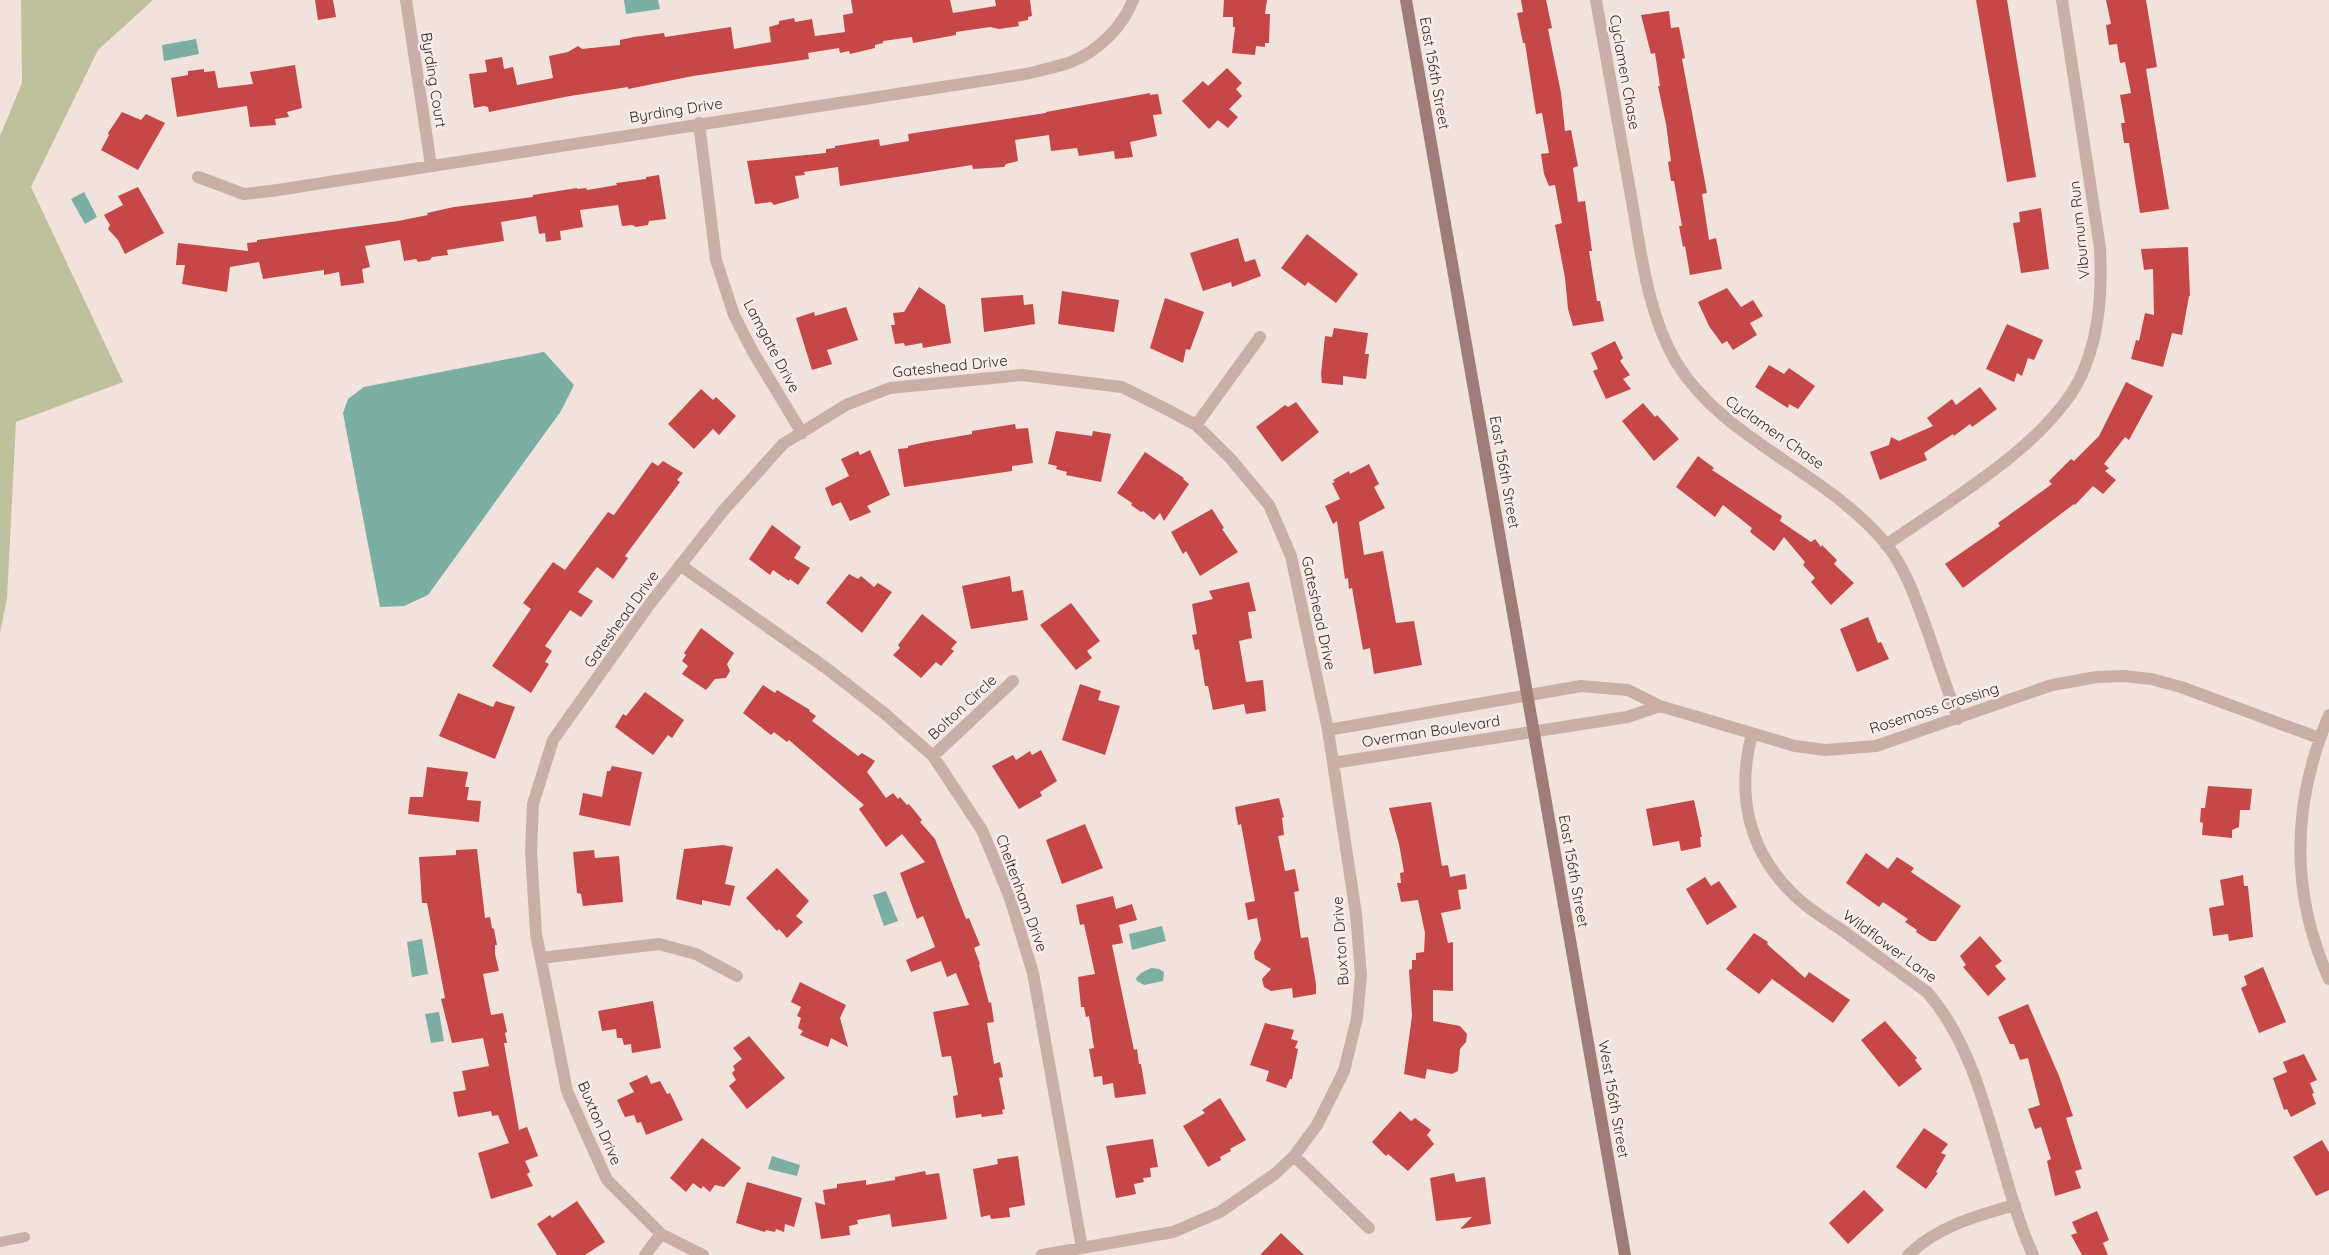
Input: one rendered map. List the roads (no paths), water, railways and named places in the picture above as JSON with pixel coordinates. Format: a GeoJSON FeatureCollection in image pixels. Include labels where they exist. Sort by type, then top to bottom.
{"type":"FeatureCollection","features":[{"type":"Feature","properties":{"kind":"street","name":"Byrding Court"},"geometry":{"type":"LineString","coordinates":[[406,0],[431,166]]}},
{"type":"Feature","properties":{"kind":"street","name":"Byrding Drive"},"geometry":{"type":"LineString","coordinates":[[198,177],[244,194],[1026,74],[1073,61],[1107,40],[1128,13],[1133,0]]}},
{"type":"Feature","properties":{"kind":"street","name":"East 156th Street"},"geometry":{"type":"LineString","coordinates":[[1406,0],[1571,949]]}},
{"type":"Feature","properties":{"kind":"street","name":"Cyclamen Chase"},"geometry":{"type":"LineString","coordinates":[[1596,0],[1653,310],[1663,336],[1677,363],[1708,403],[1734,424],[1821,484],[1849,506],[1886,545],[1900,564],[1914,592],[1958,719]]}},
{"type":"Feature","properties":{"kind":"street","name":"Viburnum Run"},"geometry":{"type":"LineString","coordinates":[[1886,545],[2024,448],[2069,396],[2084,369],[2099,310],[2101,281],[2100,248],[2062,0]]}},
{"type":"Feature","properties":{"kind":"street","name":"Lamgate Drive"},"geometry":{"type":"LineString","coordinates":[[699,123],[716,260],[734,316],[753,352],[802,433]]}},
{"type":"Feature","properties":{"kind":"street"},"geometry":{"type":"LineString","coordinates":[[1196,425],[1260,337]]}},
{"type":"Feature","properties":{"kind":"street","name":"Gateshead Drive"},"geometry":{"type":"LineString","coordinates":[[541,958],[536,934],[531,851],[533,804],[553,740],[649,605],[680,565],[723,511],[777,451],[784,444],[846,405],[890,388],[1022,376],[1122,387],[1196,425],[1230,458],[1269,505],[1291,556],[1328,730],[1333,763]]}},
{"type":"Feature","properties":{"kind":"street","name":"Cheltenham Drive"},"geometry":{"type":"LineString","coordinates":[[680,565],[826,668],[884,713],[933,756],[982,830],[1010,898],[1033,973],[1082,1248]]}},
{"type":"Feature","properties":{"kind":"street","name":"Rosemoss Crossing"},"geometry":{"type":"LineString","coordinates":[[1328,730],[1581,686],[1628,690],[1660,706],[1795,746],[1825,750],[1851,750],[1876,746],[2052,685],[2097,676],[2124,676],[2150,679],[2181,687],[2320,738]]}},
{"type":"Feature","properties":{"kind":"street","name":"Bolton Circle"},"geometry":{"type":"LineString","coordinates":[[933,756],[1013,681]]}},
{"type":"Feature","properties":{"kind":"street","name":"Overman Boulevard"},"geometry":{"type":"LineString","coordinates":[[1333,763],[1627,717],[1660,706]]}},
{"type":"Feature","properties":{"kind":"street"},"geometry":{"type":"LineString","coordinates":[[2329,715],[2320,738],[2302,805],[2300,829],[2307,918],[2329,979]]}},
{"type":"Feature","properties":{"kind":"street","name":"Wildflower Lane"},"geometry":{"type":"LineString","coordinates":[[1752,734],[1746,758],[1745,798],[1752,829],[1762,854],[1774,874],[1795,896],[1928,992],[1942,1009],[1968,1056],[2015,1205],[2033,1255]]}},
{"type":"Feature","properties":{"kind":"street","name":"Buxton Drive"},"geometry":{"type":"LineString","coordinates":[[1042,1255],[1173,1232],[1220,1212],[1274,1174],[1294,1156],[1316,1125],[1344,1071],[1357,1018],[1361,975],[1356,914],[1333,763]]}},
{"type":"Feature","properties":{"kind":"street"},"geometry":{"type":"LineString","coordinates":[[541,958],[659,944],[696,954],[737,976]]}},
{"type":"Feature","properties":{"kind":"street","name":"West 156th Street"},"geometry":{"type":"LineString","coordinates":[[1571,949],[1625,1255]]}},
{"type":"Feature","properties":{"kind":"street","name":"Buxton Drive"},"geometry":{"type":"LineString","coordinates":[[541,958],[567,1092],[607,1180],[661,1234],[703,1255]]}},
{"type":"Feature","properties":{"kind":"street"},"geometry":{"type":"LineString","coordinates":[[1294,1156],[1369,1228]]}},
{"type":"Feature","properties":{"kind":"street"},"geometry":{"type":"LineString","coordinates":[[1908,1255],[1920,1244],[1955,1224],[2015,1205]]}},
{"type":"Feature","properties":{"kind":"street"},"geometry":{"type":"LineString","coordinates":[[646,1255],[661,1234]]}},
{"type":"Feature","properties":{"kind":"lane"},"geometry":{"type":"LineString","coordinates":[[0,1242],[25,1237]]}},
{"type":"Feature","properties":{"kind":"water"},"geometry":{"type":"Polygon","coordinates":[[[624,0],[658,0],[660,9],[626,14],[624,0]]]}},
{"type":"Feature","properties":{"kind":"water"},"geometry":{"type":"Polygon","coordinates":[[[196,39],[199,54],[164,61],[162,45],[196,39]]]}},
{"type":"Feature","properties":{"kind":"water"},"geometry":{"type":"Polygon","coordinates":[[[84,192],[97,217],[85,224],[71,199],[84,192]]]}},
{"type":"Feature","properties":{"kind":"water"},"geometry":{"type":"Polygon","coordinates":[[[544,352],[574,385],[561,411],[428,595],[404,606],[380,607],[343,413],[348,399],[364,387],[544,352]]]}},
{"type":"Feature","properties":{"kind":"water"},"geometry":{"type":"Polygon","coordinates":[[[886,891],[898,921],[884,926],[873,895],[886,891]]]}},
{"type":"Feature","properties":{"kind":"water"},"geometry":{"type":"Polygon","coordinates":[[[1162,926],[1166,941],[1132,950],[1129,934],[1162,926]]]}},
{"type":"Feature","properties":{"kind":"water"},"geometry":{"type":"Polygon","coordinates":[[[422,939],[428,974],[412,977],[407,942],[422,939]]]}},
{"type":"Feature","properties":{"kind":"water"},"geometry":{"type":"Polygon","coordinates":[[[1151,968],[1164,972],[1163,981],[1144,985],[1137,981],[1136,978],[1141,973],[1151,968]]]}},
{"type":"Feature","properties":{"kind":"water"},"geometry":{"type":"Polygon","coordinates":[[[439,1012],[444,1041],[431,1043],[425,1014],[439,1012]]]}},
{"type":"Feature","properties":{"kind":"water"},"geometry":{"type":"Polygon","coordinates":[[[772,1156],[800,1165],[797,1176],[768,1169],[772,1156]]]}}]}
